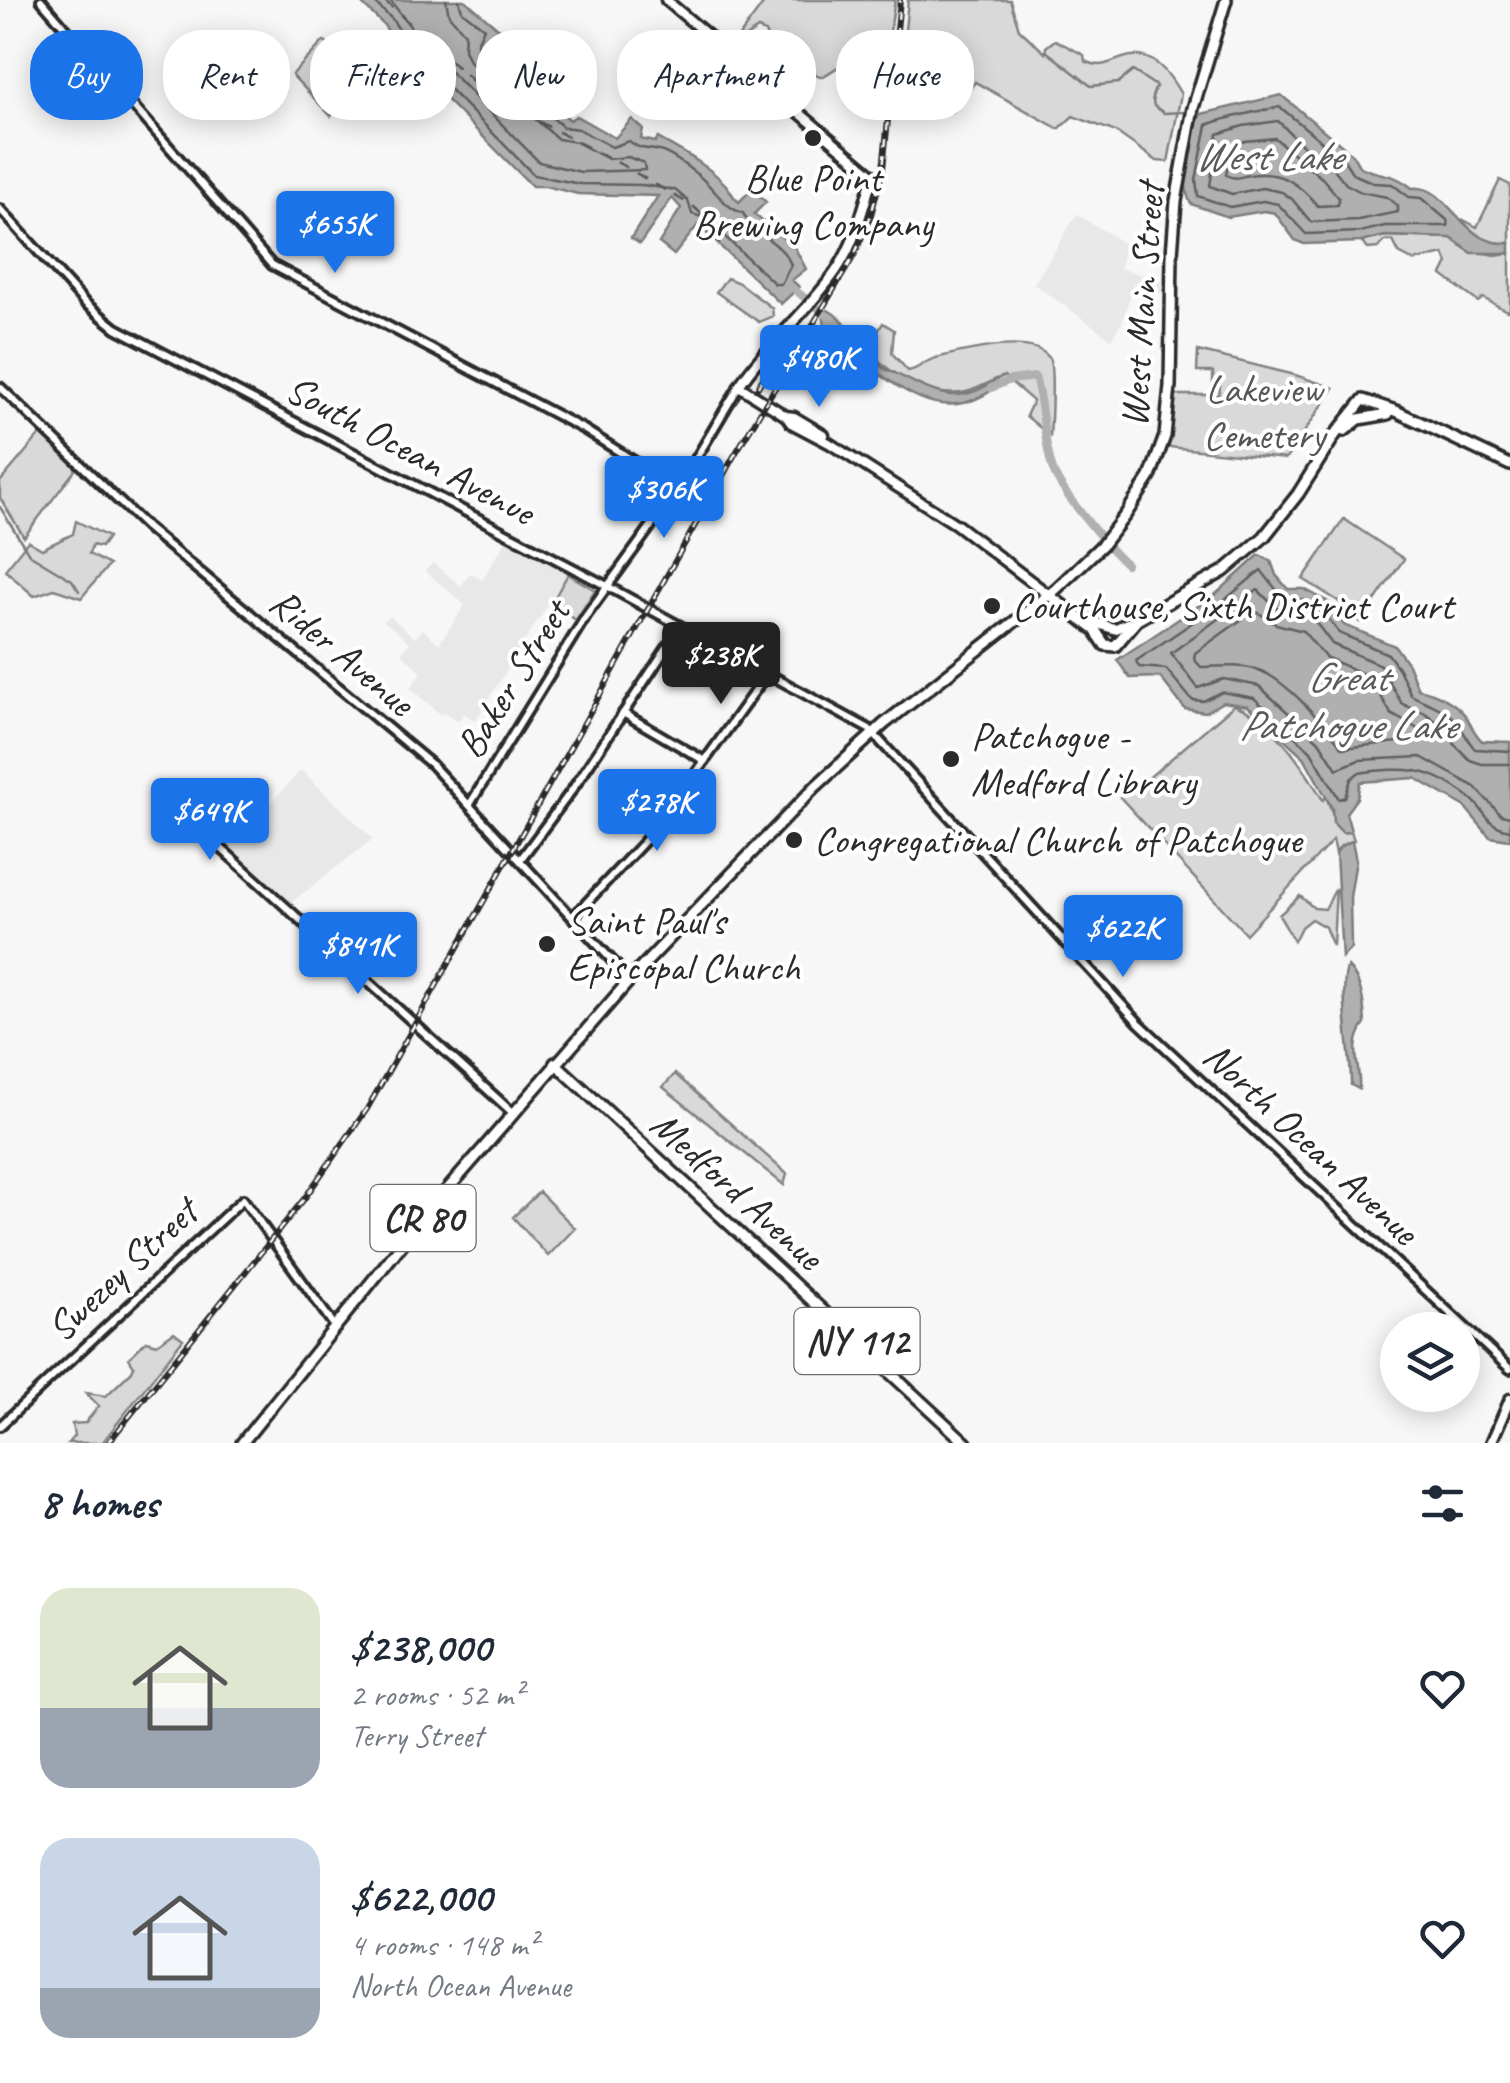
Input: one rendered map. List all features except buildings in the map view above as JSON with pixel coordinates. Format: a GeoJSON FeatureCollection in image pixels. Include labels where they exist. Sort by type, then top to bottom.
{"type":"FeatureCollection","features":[{"type":"Feature","properties":{"kind":"main road"},"geometry":{"type":"LineString","coordinates":[[666,0],[874,175],[849,249],[836,272],[739,386],[791,423],[830,443],[970,534],[1072,613],[1111,633],[1218,569],[1270,527],[1348,426],[1371,411]]}},
{"type":"Feature","properties":{"kind":"main road","name":"West Main Street"},"geometry":{"type":"LineString","coordinates":[[513,1112],[630,980],[797,805],[874,734],[1049,595],[1106,541],[1150,477],[1165,436],[1170,386],[1176,202],[1194,108],[1226,0]]}},
{"type":"Feature","properties":{"kind":"main road"},"geometry":{"type":"LineString","coordinates":[[1326,452],[1363,400],[1371,411]]}},
{"type":"Feature","properties":{"kind":"main road"},"geometry":{"type":"LineString","coordinates":[[1357,408],[1407,416],[1510,465]]}},
{"type":"Feature","properties":{"kind":"main road","name":"Medford Avenue"},"geometry":{"type":"LineString","coordinates":[[555,1064],[966,1443]]}},
{"type":"Feature","properties":{"kind":"main road","name":"CR 80"},"geometry":{"type":"LineString","coordinates":[[242,1443],[513,1112]]}},
{"type":"Feature","properties":{"kind":"main road"},"geometry":{"type":"LineString","coordinates":[[1491,1443],[1510,1399]]}},
{"type":"Feature","properties":{"kind":"street"},"geometry":{"type":"LineString","coordinates":[[42,0],[272,265],[585,430],[678,489]]}},
{"type":"Feature","properties":{"kind":"street","name":"South Ocean Avenue"},"geometry":{"type":"LineString","coordinates":[[0,210],[85,303],[116,328],[607,586],[874,734]]}},
{"type":"Feature","properties":{"kind":"street","name":"Baker Street"},"geometry":{"type":"LineString","coordinates":[[470,804],[607,586],[678,489],[739,386]]}},
{"type":"Feature","properties":{"kind":"street","name":"Rider Avenue"},"geometry":{"type":"LineString","coordinates":[[0,387],[148,528],[431,764],[630,980]]}},
{"type":"Feature","properties":{"kind":"street"},"geometry":{"type":"LineString","coordinates":[[520,860],[572,790],[680,628]]}},
{"type":"Feature","properties":{"kind":"street"},"geometry":{"type":"LineString","coordinates":[[573,917],[656,829],[767,674]]}},
{"type":"Feature","properties":{"kind":"street"},"geometry":{"type":"LineString","coordinates":[[623,712],[705,761]]}},
{"type":"Feature","properties":{"kind":"street","name":"North Ocean Avenue"},"geometry":{"type":"LineString","coordinates":[[874,734],[1139,1023],[1510,1368]]}},
{"type":"Feature","properties":{"kind":"street"},"geometry":{"type":"LineString","coordinates":[[191,821],[513,1112]]}},
{"type":"Feature","properties":{"kind":"street","name":"Swezey Street"},"geometry":{"type":"LineString","coordinates":[[0,1426],[242,1199],[336,1328]]}},
{"type":"Feature","properties":{"kind":"shaded area"},"geometry":{"type":"Polygon","coordinates":[[[1077,214],[1125,244],[1120,268],[1161,281],[1162,294],[1134,284],[1122,322],[1111,339],[1034,284],[1077,214]]]}},
{"type":"Feature","properties":{"kind":"shaded area"},"geometry":{"type":"Polygon","coordinates":[[[507,539],[569,571],[475,721],[464,713],[458,721],[444,712],[441,715],[410,688],[422,672],[401,653],[410,643],[383,620],[390,616],[415,638],[423,629],[439,644],[465,605],[425,571],[433,563],[461,586],[470,573],[482,580],[507,539]]]}},
{"type":"Feature","properties":{"kind":"shaded area"},"geometry":{"type":"Polygon","coordinates":[[[301,770],[373,839],[288,905],[222,846],[256,819],[301,770]]]}},
{"type":"Feature","properties":{"kind":"green space"},"geometry":{"type":"Polygon","coordinates":[[[766,0],[895,0],[890,30],[836,30],[836,68],[822,77],[816,74],[816,30],[744,30],[766,0]]]}},
{"type":"Feature","properties":{"kind":"green space"},"geometry":{"type":"Polygon","coordinates":[[[908,0],[1010,0],[1019,29],[1045,53],[1055,40],[1096,65],[1133,56],[1150,59],[1165,71],[1181,94],[1168,162],[1157,161],[1116,132],[1073,116],[1059,129],[974,83],[974,30],[905,30],[908,0]]]}},
{"type":"Feature","properties":{"kind":"green space"},"geometry":{"type":"Polygon","coordinates":[[[310,56],[310,94],[292,75],[310,56]]]}},
{"type":"Feature","properties":{"kind":"green space"},"geometry":{"type":"Polygon","coordinates":[[[1500,180],[1510,185],[1510,243],[1482,238],[1462,219],[1477,227],[1500,180]]]}},
{"type":"Feature","properties":{"kind":"green space"},"geometry":{"type":"Polygon","coordinates":[[[1385,236],[1451,238],[1467,250],[1495,255],[1510,253],[1510,309],[1483,298],[1478,302],[1442,275],[1448,263],[1444,254],[1414,261],[1399,253],[1393,241],[1368,249],[1361,242],[1385,236]]]}},
{"type":"Feature","properties":{"kind":"green space"},"geometry":{"type":"Polygon","coordinates":[[[727,278],[772,308],[773,316],[759,322],[716,292],[727,278]]]}},
{"type":"Feature","properties":{"kind":"green space"},"geometry":{"type":"Polygon","coordinates":[[[883,323],[894,330],[892,353],[908,371],[936,358],[978,349],[1012,345],[1040,351],[1051,363],[1050,436],[1026,416],[1033,401],[1004,376],[971,391],[939,392],[911,383],[886,367],[868,347],[883,323]]]}},
{"type":"Feature","properties":{"kind":"green space","name":"Lakeview Cemetery"},"geometry":{"type":"Polygon","coordinates":[[[1198,351],[1334,388],[1286,459],[1168,447],[1176,395],[1219,395],[1220,386],[1213,385],[1213,372],[1197,372],[1198,351]]]}},
{"type":"Feature","properties":{"kind":"green space"},"geometry":{"type":"Polygon","coordinates":[[[43,431],[79,465],[24,537],[0,498],[0,482],[43,431]]]}},
{"type":"Feature","properties":{"kind":"green space"},"geometry":{"type":"Polygon","coordinates":[[[1344,519],[1404,559],[1360,622],[1338,601],[1303,579],[1344,519]]]}},
{"type":"Feature","properties":{"kind":"green space"},"geometry":{"type":"Polygon","coordinates":[[[76,521],[108,537],[101,547],[92,545],[89,554],[109,565],[81,598],[54,589],[34,596],[5,570],[28,541],[42,549],[73,534],[76,521]]]}},
{"type":"Feature","properties":{"kind":"green space"},"geometry":{"type":"Polygon","coordinates":[[[568,574],[595,590],[576,620],[551,604],[568,574]]]}},
{"type":"Feature","properties":{"kind":"green space"},"geometry":{"type":"Polygon","coordinates":[[[1234,705],[1274,732],[1323,800],[1326,797],[1339,828],[1351,831],[1354,840],[1336,853],[1333,840],[1246,934],[1120,797],[1141,778],[1145,781],[1234,705]]]}},
{"type":"Feature","properties":{"kind":"green space"},"geometry":{"type":"Polygon","coordinates":[[[1336,888],[1333,946],[1325,927],[1311,919],[1301,927],[1294,941],[1279,915],[1300,896],[1314,908],[1325,909],[1336,888]]]}},
{"type":"Feature","properties":{"kind":"green space"},"geometry":{"type":"Polygon","coordinates":[[[675,1074],[787,1174],[784,1185],[663,1087],[675,1074]]]}},
{"type":"Feature","properties":{"kind":"green space"},"geometry":{"type":"Polygon","coordinates":[[[539,1192],[575,1228],[548,1256],[513,1217],[539,1192]]]}},
{"type":"Feature","properties":{"kind":"green space"},"geometry":{"type":"Polygon","coordinates":[[[174,1332],[183,1339],[102,1443],[68,1443],[74,1436],[72,1424],[85,1423],[99,1406],[86,1393],[106,1396],[132,1371],[134,1366],[129,1358],[146,1341],[157,1344],[174,1332]]]}},
{"type":"Feature","properties":{"kind":"water"},"geometry":{"type":"Polygon","coordinates":[[[358,0],[465,0],[500,30],[476,30],[476,120],[583,120],[615,138],[633,120],[643,129],[641,139],[655,142],[658,138],[693,158],[718,177],[739,202],[752,189],[766,202],[754,214],[795,248],[806,269],[792,280],[799,287],[781,304],[698,225],[674,255],[659,243],[681,208],[672,198],[640,244],[631,238],[658,196],[578,194],[532,186],[456,109],[456,30],[387,30],[358,0]]]}},
{"type":"Feature","properties":{"kind":"water","name":"West Lake"},"geometry":{"type":"Polygon","coordinates":[[[1281,95],[1352,154],[1359,166],[1436,195],[1479,235],[1493,242],[1510,243],[1510,253],[1472,253],[1451,238],[1385,236],[1361,242],[1304,244],[1295,240],[1275,213],[1228,217],[1191,204],[1186,184],[1187,159],[1201,114],[1281,95]]]}},
{"type":"Feature","properties":{"kind":"water"},"geometry":{"type":"Polygon","coordinates":[[[828,310],[850,328],[883,367],[921,386],[957,395],[982,388],[996,379],[999,385],[980,397],[946,405],[913,395],[831,342],[823,315],[828,310]]]}},
{"type":"Feature","properties":{"kind":"water","name":"Great Patchogue Lake"},"geometry":{"type":"Polygon","coordinates":[[[1259,555],[1271,561],[1288,589],[1304,589],[1330,603],[1344,625],[1395,646],[1418,689],[1453,704],[1482,741],[1510,742],[1510,840],[1490,837],[1464,806],[1415,778],[1360,782],[1357,798],[1346,813],[1351,831],[1343,833],[1333,823],[1332,808],[1304,757],[1248,706],[1223,702],[1205,712],[1185,709],[1160,677],[1130,678],[1117,660],[1215,595],[1259,555]]]}},
{"type":"Feature","properties":{"kind":"water"},"geometry":{"type":"Polygon","coordinates":[[[1352,841],[1356,860],[1350,897],[1351,948],[1342,958],[1336,853],[1352,841]]]}},
{"type":"Feature","properties":{"kind":"water"},"geometry":{"type":"Polygon","coordinates":[[[1348,967],[1359,986],[1364,1009],[1365,1024],[1356,1048],[1359,1089],[1351,1085],[1344,988],[1348,967]]]}},
{"type":"Feature","properties":{"kind":"waterway"},"geometry":{"type":"LineString","coordinates":[[1046,51],[1091,86],[1118,83],[1133,71],[1156,86],[1154,106],[1164,113],[1183,112]]}},
{"type":"Feature","properties":{"kind":"waterway"},"geometry":{"type":"LineString","coordinates":[[790,286],[830,318]]}},
{"type":"Feature","properties":{"kind":"waterway"},"geometry":{"type":"LineString","coordinates":[[991,388],[1010,380],[1035,377],[1057,479],[1126,564]]}},
{"type":"Feature","properties":{"kind":"waterway"},"geometry":{"type":"LineString","coordinates":[[0,507],[29,554],[72,580],[79,591]]}},
{"type":"Feature","properties":{"kind":"ferry route"},"geometry":{"type":"LineString","coordinates":[[384,0],[488,95],[694,207],[723,234],[718,244]]}},
{"type":"Feature","properties":{"kind":"railway"},"geometry":{"type":"LineString","coordinates":[[108,1443],[304,1199],[367,1109],[734,456],[854,256],[871,215],[883,169],[900,0]]}},
{"type":"Feature","properties":{"kind":"railway"},"geometry":{"type":"LineString","coordinates":[[758,387],[775,358],[796,336]]}},
{"type":"Feature","properties":{"kind":"place","name":"Blue Point Brewing Company"},"geometry":{"type":"Point","coordinates":[813,138]}},
{"type":"Feature","properties":{"kind":"place","name":"Courthouse, Sixth District Court"},"geometry":{"type":"Point","coordinates":[992,606]}},
{"type":"Feature","properties":{"kind":"place","name":"Patchogue - Medford Library"},"geometry":{"type":"Point","coordinates":[951,759]}},
{"type":"Feature","properties":{"kind":"place","name":"Congregational Church of Patchogue"},"geometry":{"type":"Point","coordinates":[794,840]}},
{"type":"Feature","properties":{"kind":"place","name":"Saint Paul's Episcopal Church"},"geometry":{"type":"Point","coordinates":[547,944]}}]}
